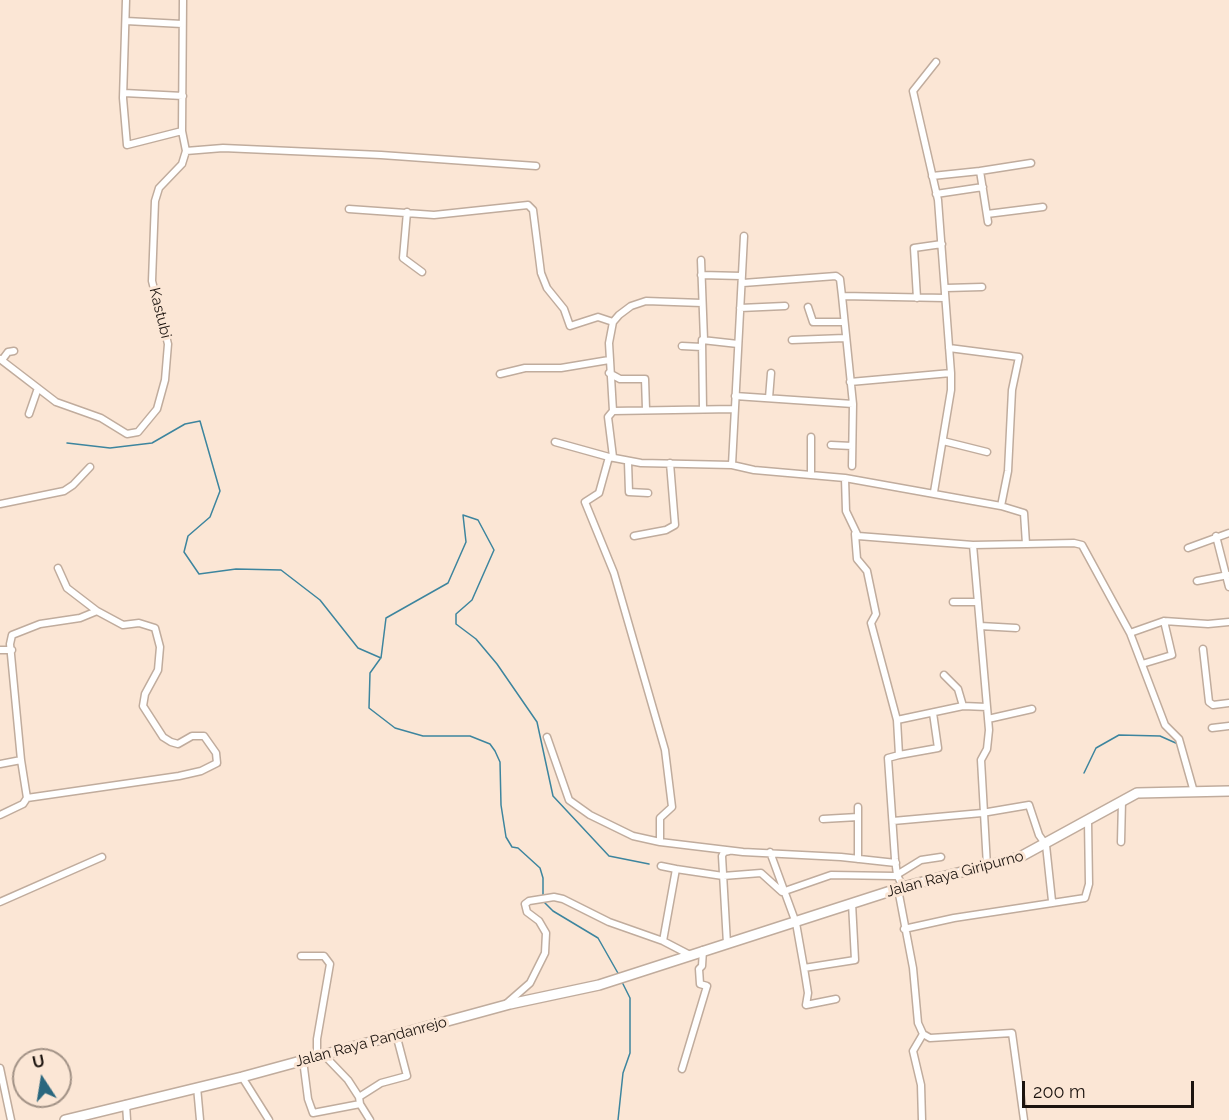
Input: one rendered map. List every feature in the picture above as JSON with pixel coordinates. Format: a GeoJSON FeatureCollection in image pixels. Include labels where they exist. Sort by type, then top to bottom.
{"type":"FeatureCollection","features":[{"type":"Feature","properties":{"kind":"main road","name":"Jalan Raya Giripurno"},"geometry":{"type":"LineString","coordinates":[[676,962],[688,954],[796,923],[900,888],[1020,857],[1142,792],[1229,791]]}},
{"type":"Feature","properties":{"kind":"main road","name":"Jalan Raya Pandanrejo"},"geometry":{"type":"LineString","coordinates":[[65,1120],[242,1077],[505,1005],[599,985],[676,962]]}},
{"type":"Feature","properties":{"kind":"street"},"geometry":{"type":"LineString","coordinates":[[126,0],[124,93],[127,145],[183,131]]}},
{"type":"Feature","properties":{"kind":"street"},"geometry":{"type":"LineString","coordinates":[[183,0],[183,131],[186,151],[223,148],[381,155],[536,166]]}},
{"type":"Feature","properties":{"kind":"street"},"geometry":{"type":"LineString","coordinates":[[126,21],[182,24]]}},
{"type":"Feature","properties":{"kind":"street"},"geometry":{"type":"LineString","coordinates":[[934,492],[951,390],[951,373],[946,288],[936,194],[913,89],[936,63]]}},
{"type":"Feature","properties":{"kind":"street"},"geometry":{"type":"LineString","coordinates":[[124,93],[183,96]]}},
{"type":"Feature","properties":{"kind":"street","name":"Kastubi"},"geometry":{"type":"LineString","coordinates":[[1,359],[56,402],[86,411],[131,434],[147,425],[163,391],[168,344],[152,278],[155,201],[159,188],[182,164],[186,151]]}},
{"type":"Feature","properties":{"kind":"street"},"geometry":{"type":"LineString","coordinates":[[932,176],[1031,163]]}},
{"type":"Feature","properties":{"kind":"street"},"geometry":{"type":"LineString","coordinates":[[980,171],[988,222]]}},
{"type":"Feature","properties":{"kind":"street"},"geometry":{"type":"LineString","coordinates":[[936,194],[983,187]]}},
{"type":"Feature","properties":{"kind":"street"},"geometry":{"type":"LineString","coordinates":[[349,209],[443,215],[523,204],[531,207],[541,273],[547,288],[564,309],[570,326],[598,317],[614,322]]}},
{"type":"Feature","properties":{"kind":"street"},"geometry":{"type":"LineString","coordinates":[[987,214],[1043,207]]}},
{"type":"Feature","properties":{"kind":"street"},"geometry":{"type":"LineString","coordinates":[[407,212],[403,258],[422,272]]}},
{"type":"Feature","properties":{"kind":"street"},"geometry":{"type":"LineString","coordinates":[[732,465],[744,236]]}},
{"type":"Feature","properties":{"kind":"street"},"geometry":{"type":"LineString","coordinates":[[917,298],[914,248],[942,244]]}},
{"type":"Feature","properties":{"kind":"street"},"geometry":{"type":"LineString","coordinates":[[701,260],[703,409]]}},
{"type":"Feature","properties":{"kind":"street"},"geometry":{"type":"LineString","coordinates":[[701,275],[742,279],[836,276],[840,279],[853,404],[852,466]]}},
{"type":"Feature","properties":{"kind":"street"},"geometry":{"type":"LineString","coordinates":[[946,288],[982,287]]}},
{"type":"Feature","properties":{"kind":"street"},"geometry":{"type":"LineString","coordinates":[[842,296],[945,298]]}},
{"type":"Feature","properties":{"kind":"street"},"geometry":{"type":"LineString","coordinates":[[660,842],[660,818],[672,807],[665,750],[614,573],[585,504],[598,493],[611,457],[608,417],[613,411],[613,389],[609,373],[609,343],[614,322],[625,309],[641,302],[702,303]]}},
{"type":"Feature","properties":{"kind":"street"},"geometry":{"type":"LineString","coordinates":[[740,308],[786,306]]}},
{"type":"Feature","properties":{"kind":"street"},"geometry":{"type":"LineString","coordinates":[[808,308],[813,322],[844,322]]}},
{"type":"Feature","properties":{"kind":"street"},"geometry":{"type":"LineString","coordinates":[[792,340],[845,338]]}},
{"type":"Feature","properties":{"kind":"street"},"geometry":{"type":"LineString","coordinates":[[682,346],[701,341],[738,344]]}},
{"type":"Feature","properties":{"kind":"street"},"geometry":{"type":"LineString","coordinates":[[949,348],[1019,357],[1011,398],[1008,465],[1001,506]]}},
{"type":"Feature","properties":{"kind":"street"},"geometry":{"type":"LineString","coordinates":[[1,359],[8,352],[14,351]]}},
{"type":"Feature","properties":{"kind":"street"},"geometry":{"type":"LineString","coordinates":[[500,374],[518,369],[561,368],[609,360]]}},
{"type":"Feature","properties":{"kind":"street"},"geometry":{"type":"LineString","coordinates":[[609,373],[620,379],[646,380],[646,409]]}},
{"type":"Feature","properties":{"kind":"street"},"geometry":{"type":"LineString","coordinates":[[769,398],[771,373]]}},
{"type":"Feature","properties":{"kind":"street"},"geometry":{"type":"LineString","coordinates":[[850,382],[951,373]]}},
{"type":"Feature","properties":{"kind":"street"},"geometry":{"type":"LineString","coordinates":[[29,414],[39,388]]}},
{"type":"Feature","properties":{"kind":"street"},"geometry":{"type":"LineString","coordinates":[[735,396],[853,404]]}},
{"type":"Feature","properties":{"kind":"street"},"geometry":{"type":"LineString","coordinates":[[613,411],[734,409]]}},
{"type":"Feature","properties":{"kind":"street"},"geometry":{"type":"LineString","coordinates":[[811,437],[811,475]]}},
{"type":"Feature","properties":{"kind":"street"},"geometry":{"type":"LineString","coordinates":[[943,441],[987,452]]}},
{"type":"Feature","properties":{"kind":"street"},"geometry":{"type":"LineString","coordinates":[[555,442],[628,462],[732,465],[754,470],[845,478],[934,492],[1001,506],[1024,515],[1026,544]]}},
{"type":"Feature","properties":{"kind":"street"},"geometry":{"type":"LineString","coordinates":[[831,445],[852,446]]}},
{"type":"Feature","properties":{"kind":"street"},"geometry":{"type":"LineString","coordinates":[[628,462],[629,492],[648,493]]}},
{"type":"Feature","properties":{"kind":"street"},"geometry":{"type":"LineString","coordinates":[[634,536],[666,530],[675,525],[670,463]]}},
{"type":"Feature","properties":{"kind":"street"},"geometry":{"type":"LineString","coordinates":[[0,504],[64,490],[73,485],[90,467]]}},
{"type":"Feature","properties":{"kind":"street"},"geometry":{"type":"LineString","coordinates":[[845,478],[846,511],[855,534],[857,559],[867,572],[876,614],[872,624],[897,720],[899,755]]}},
{"type":"Feature","properties":{"kind":"street"},"geometry":{"type":"LineString","coordinates":[[1188,548],[1229,533]]}},
{"type":"Feature","properties":{"kind":"street"},"geometry":{"type":"LineString","coordinates":[[855,534],[858,537],[973,545],[1074,543],[1082,545],[1130,633],[1164,725],[1179,740],[1194,792]]}},
{"type":"Feature","properties":{"kind":"street"},"geometry":{"type":"LineString","coordinates":[[1216,536],[1229,587]]}},
{"type":"Feature","properties":{"kind":"street"},"geometry":{"type":"LineString","coordinates":[[973,545],[989,740],[981,760],[982,813],[987,866]]}},
{"type":"Feature","properties":{"kind":"street"},"geometry":{"type":"LineString","coordinates":[[27,798],[179,777],[218,763],[216,753],[204,736],[192,736],[178,744],[171,742],[163,737],[143,706],[145,694],[158,670],[160,647],[155,628],[139,623],[123,625],[97,611],[67,588],[58,568]]}},
{"type":"Feature","properties":{"kind":"street"},"geometry":{"type":"LineString","coordinates":[[1197,581],[1227,575]]}},
{"type":"Feature","properties":{"kind":"street"},"geometry":{"type":"LineString","coordinates":[[953,602],[978,602]]}},
{"type":"Feature","properties":{"kind":"street"},"geometry":{"type":"LineString","coordinates":[[0,815],[23,804],[27,798],[21,760],[12,635],[24,628],[80,618],[97,611]]}},
{"type":"Feature","properties":{"kind":"street"},"geometry":{"type":"LineString","coordinates":[[1130,633],[1164,621],[1229,622]]}},
{"type":"Feature","properties":{"kind":"street"},"geometry":{"type":"LineString","coordinates":[[1142,664],[1172,656],[1164,621]]}},
{"type":"Feature","properties":{"kind":"street"},"geometry":{"type":"LineString","coordinates":[[980,626],[1016,628]]}},
{"type":"Feature","properties":{"kind":"street"},"geometry":{"type":"LineString","coordinates":[[1203,649],[1209,702],[1213,705],[1229,703]]}},
{"type":"Feature","properties":{"kind":"street"},"geometry":{"type":"LineString","coordinates":[[0,650],[12,650]]}},
{"type":"Feature","properties":{"kind":"street"},"geometry":{"type":"LineString","coordinates":[[944,675],[958,689],[963,706]]}},
{"type":"Feature","properties":{"kind":"street"},"geometry":{"type":"LineString","coordinates":[[897,720],[963,706],[987,707]]}},
{"type":"Feature","properties":{"kind":"street"},"geometry":{"type":"LineString","coordinates":[[988,719],[1032,710]]}},
{"type":"Feature","properties":{"kind":"street"},"geometry":{"type":"LineString","coordinates":[[933,712],[938,748],[888,758],[897,870],[904,929],[913,968],[918,1023],[923,1034],[930,1038],[1012,1034],[1024,1120]]}},
{"type":"Feature","properties":{"kind":"street"},"geometry":{"type":"LineString","coordinates":[[1212,728],[1229,726]]}},
{"type":"Feature","properties":{"kind":"street"},"geometry":{"type":"LineString","coordinates":[[547,737],[569,800],[590,815],[633,836],[660,842],[734,851],[858,859],[897,870]]}},
{"type":"Feature","properties":{"kind":"street"},"geometry":{"type":"LineString","coordinates":[[0,765],[21,760]]}},
{"type":"Feature","properties":{"kind":"street"},"geometry":{"type":"LineString","coordinates":[[1121,842],[1122,801]]}},
{"type":"Feature","properties":{"kind":"street"},"geometry":{"type":"LineString","coordinates":[[892,821],[982,813],[1028,805],[1038,834],[1046,845],[1052,901]]}},
{"type":"Feature","properties":{"kind":"street"},"geometry":{"type":"LineString","coordinates":[[858,807],[858,859]]}},
{"type":"Feature","properties":{"kind":"street"},"geometry":{"type":"LineString","coordinates":[[824,819],[858,817]]}},
{"type":"Feature","properties":{"kind":"street"},"geometry":{"type":"LineString","coordinates":[[904,929],[1052,901],[1085,898],[1089,884],[1088,821]]}},
{"type":"Feature","properties":{"kind":"street"},"geometry":{"type":"LineString","coordinates":[[728,944],[723,874],[724,852],[734,851]]}},
{"type":"Feature","properties":{"kind":"street"},"geometry":{"type":"LineString","coordinates":[[770,852],[796,923],[808,993],[806,1005],[836,999]]}},
{"type":"Feature","properties":{"kind":"street"},"geometry":{"type":"LineString","coordinates":[[0,902],[102,857]]}},
{"type":"Feature","properties":{"kind":"street"},"geometry":{"type":"LineString","coordinates":[[782,890],[831,875],[869,877],[897,870],[921,860],[941,857]]}},
{"type":"Feature","properties":{"kind":"street"},"geometry":{"type":"LineString","coordinates":[[662,866],[723,874],[761,873],[782,890]]}},
{"type":"Feature","properties":{"kind":"street"},"geometry":{"type":"LineString","coordinates":[[663,941],[676,869]]}},
{"type":"Feature","properties":{"kind":"street"},"geometry":{"type":"LineString","coordinates":[[505,1005],[530,983],[545,953],[544,927],[527,912],[525,904],[533,900],[545,897],[563,899],[609,922],[663,941],[688,954]]}},
{"type":"Feature","properties":{"kind":"street"},"geometry":{"type":"LineString","coordinates":[[804,968],[855,960],[852,903]]}},
{"type":"Feature","properties":{"kind":"street"},"geometry":{"type":"LineString","coordinates":[[682,1069],[706,986],[700,984],[699,969],[704,950]]}},
{"type":"Feature","properties":{"kind":"street"},"geometry":{"type":"LineString","coordinates":[[301,957],[324,956],[330,964],[317,1040],[320,1055],[337,1066],[370,1120]]}},
{"type":"Feature","properties":{"kind":"street"},"geometry":{"type":"LineString","coordinates":[[303,1060],[312,1113],[359,1100],[381,1083],[407,1076],[396,1034]]}},
{"type":"Feature","properties":{"kind":"street"},"geometry":{"type":"LineString","coordinates":[[922,1120],[921,1085],[913,1052],[923,1034]]}},
{"type":"Feature","properties":{"kind":"street"},"geometry":{"type":"LineString","coordinates":[[0,1068],[11,1120]]}},
{"type":"Feature","properties":{"kind":"street"},"geometry":{"type":"LineString","coordinates":[[242,1077],[269,1120]]}},
{"type":"Feature","properties":{"kind":"street"},"geometry":{"type":"LineString","coordinates":[[197,1087],[200,1120]]}},
{"type":"Feature","properties":{"kind":"street"},"geometry":{"type":"LineString","coordinates":[[126,1104],[127,1120]]}},
{"type":"Feature","properties":{"kind":"waterway"},"geometry":{"type":"LineString","coordinates":[[67,443],[110,448],[152,443],[185,424],[200,421],[220,491],[210,517],[188,536],[184,552],[199,574],[236,569],[281,570],[320,600],[358,648],[381,658],[386,618],[448,583],[466,542],[463,515],[478,520],[494,550],[472,600],[456,614],[456,624],[476,639],[497,664],[537,722],[553,796],[609,856],[649,864]]}},
{"type":"Feature","properties":{"kind":"waterway"},"geometry":{"type":"LineString","coordinates":[[380,659],[370,673],[369,708],[395,728],[423,736],[470,736],[490,744],[495,751],[500,762],[501,805],[506,837],[512,847],[518,848],[540,868],[543,878],[543,896]]}},
{"type":"Feature","properties":{"kind":"waterway"},"geometry":{"type":"LineString","coordinates":[[1084,773],[1096,748],[1119,735],[1160,736],[1178,744]]}},
{"type":"Feature","properties":{"kind":"waterway"},"geometry":{"type":"LineString","coordinates":[[543,901],[553,911],[598,938],[619,975]]}},
{"type":"Feature","properties":{"kind":"waterway"},"geometry":{"type":"LineString","coordinates":[[618,1120],[623,1073],[630,1053],[630,998],[622,982]]}}]}
